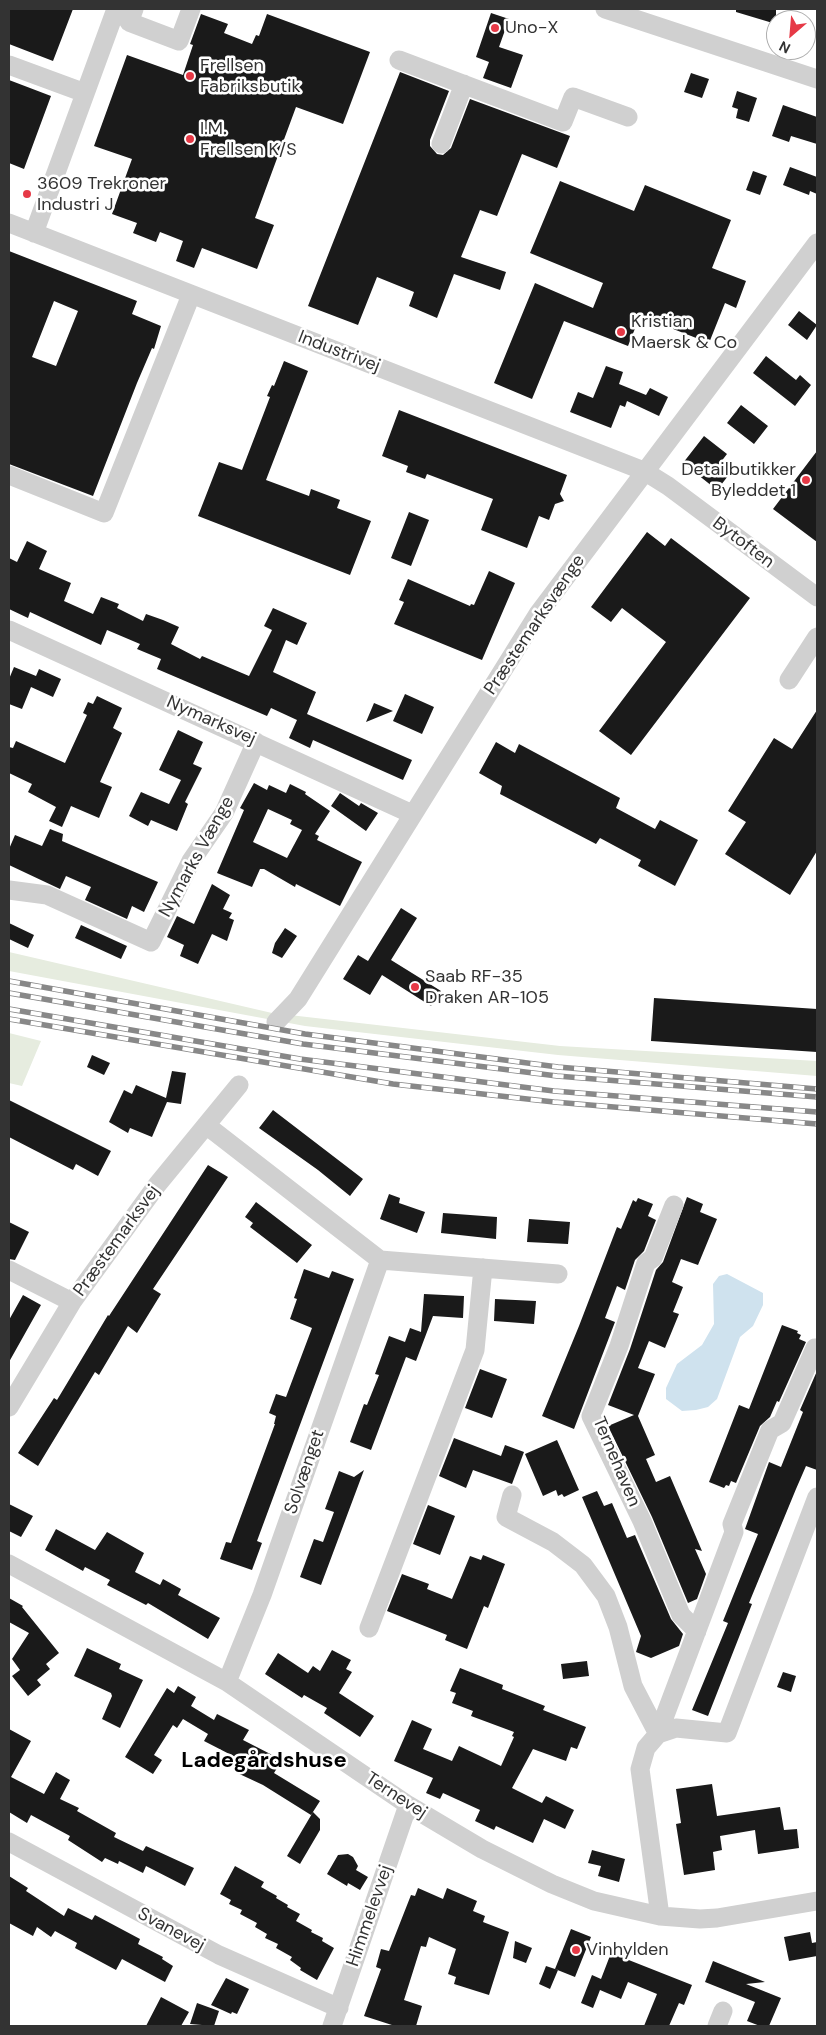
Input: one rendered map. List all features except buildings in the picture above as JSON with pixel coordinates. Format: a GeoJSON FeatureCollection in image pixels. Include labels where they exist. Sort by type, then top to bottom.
{"type":"FeatureCollection","features":[{"type":"Feature","properties":{"kind":"street"},"geometry":{"type":"LineString","coordinates":[[34,233],[116,9]]}},
{"type":"Feature","properties":{"kind":"street"},"geometry":{"type":"LineString","coordinates":[[134,9],[129,22],[179,41],[191,9]]}},
{"type":"Feature","properties":{"kind":"street"},"geometry":{"type":"LineString","coordinates":[[605,9],[817,80]]}},
{"type":"Feature","properties":{"kind":"street"},"geometry":{"type":"LineString","coordinates":[[399,60],[564,122],[573,97],[628,117]]}},
{"type":"Feature","properties":{"kind":"street"},"geometry":{"type":"LineString","coordinates":[[9,65],[85,93]]}},
{"type":"Feature","properties":{"kind":"street"},"geometry":{"type":"LineString","coordinates":[[441,144],[464,84]]}},
{"type":"Feature","properties":{"kind":"street","name":"Industrivej"},"geometry":{"type":"LineString","coordinates":[[9,223],[644,471]]}},
{"type":"Feature","properties":{"kind":"street","name":"Præstemarksvænge"},"geometry":{"type":"LineString","coordinates":[[276,1022],[298,999],[538,614],[817,243]]}},
{"type":"Feature","properties":{"kind":"street"},"geometry":{"type":"LineString","coordinates":[[9,475],[104,513],[191,295]]}},
{"type":"Feature","properties":{"kind":"street","name":"Bytoften"},"geometry":{"type":"LineString","coordinates":[[644,471],[668,486],[817,597]]}},
{"type":"Feature","properties":{"kind":"street","name":"Nymarksvej"},"geometry":{"type":"LineString","coordinates":[[9,630],[412,814]]}},
{"type":"Feature","properties":{"kind":"street"},"geometry":{"type":"LineString","coordinates":[[789,680],[817,637]]}},
{"type":"Feature","properties":{"kind":"street","name":"Nymarks Vænge"},"geometry":{"type":"LineString","coordinates":[[9,890],[47,894],[151,942],[191,861],[224,813],[256,742]]}},
{"type":"Feature","properties":{"kind":"street","name":"Præstemarksvej"},"geometry":{"type":"LineString","coordinates":[[9,1407],[72,1302],[157,1185],[238,1085]]}},
{"type":"Feature","properties":{"kind":"street"},"geometry":{"type":"LineString","coordinates":[[206,1125],[380,1260],[558,1274]]}},
{"type":"Feature","properties":{"kind":"street","name":"Ternehaven"},"geometry":{"type":"LineString","coordinates":[[674,1205],[653,1258],[646,1263],[592,1416],[642,1521],[681,1615],[697,1631]]}},
{"type":"Feature","properties":{"kind":"street","name":"Solvænget"},"geometry":{"type":"LineString","coordinates":[[226,1682],[262,1595],[380,1260]]}},
{"type":"Feature","properties":{"kind":"street"},"geometry":{"type":"LineString","coordinates":[[368,1628],[475,1350],[484,1268]]}},
{"type":"Feature","properties":{"kind":"street"},"geometry":{"type":"LineString","coordinates":[[9,1270],[72,1302]]}},
{"type":"Feature","properties":{"kind":"street"},"geometry":{"type":"LineString","coordinates":[[660,1916],[640,1769],[646,1748],[658,1734],[734,1532],[732,1524],[770,1430],[782,1423],[815,1348],[817,1348]]}},
{"type":"Feature","properties":{"kind":"street"},"geometry":{"type":"LineString","coordinates":[[512,1495],[506,1517],[552,1542],[583,1565],[606,1596],[618,1627],[633,1686],[658,1734]]}},
{"type":"Feature","properties":{"kind":"street"},"geometry":{"type":"LineString","coordinates":[[658,1734],[676,1728],[727,1733],[817,1497]]}},
{"type":"Feature","properties":{"kind":"street","name":"Ternevej"},"geometry":{"type":"LineString","coordinates":[[9,1564],[226,1682],[408,1805],[482,1849],[552,1884],[594,1902],[660,1916],[716,1918],[817,1901]]}},
{"type":"Feature","properties":{"kind":"street","name":"Himmelevvej"},"geometry":{"type":"LineString","coordinates":[[332,2026],[408,1805]]}},
{"type":"Feature","properties":{"kind":"street","name":"Svanevej"},"geometry":{"type":"LineString","coordinates":[[9,1842],[219,1955],[338,2008]]}},
{"type":"Feature","properties":{"kind":"shaded area"},"geometry":{"type":"Polygon","coordinates":[[[9,952],[272,1013],[560,1046],[817,1061],[817,1076],[558,1055],[305,1026],[9,971],[9,952]]]}},
{"type":"Feature","properties":{"kind":"shaded area"},"geometry":{"type":"Polygon","coordinates":[[[9,1033],[41,1041],[22,1086],[9,1083],[9,1033]]]}},
{"type":"Feature","properties":{"kind":"water"},"geometry":{"type":"Polygon","coordinates":[[[727,1274],[763,1293],[763,1305],[753,1326],[740,1337],[717,1399],[708,1407],[682,1411],[666,1399],[666,1388],[677,1364],[702,1345],[714,1324],[713,1284],[719,1276],[727,1274]]]}},
{"type":"Feature","properties":{"kind":"railway"},"geometry":{"type":"LineString","coordinates":[[9,981],[305,1034],[558,1067],[817,1089]]}},
{"type":"Feature","properties":{"kind":"railway"},"geometry":{"type":"LineString","coordinates":[[9,993],[303,1044],[557,1076],[817,1097]]}},
{"type":"Feature","properties":{"kind":"railway"},"geometry":{"type":"LineString","coordinates":[[9,1009],[300,1059],[554,1091],[817,1112]]}},
{"type":"Feature","properties":{"kind":"railway"},"geometry":{"type":"LineString","coordinates":[[9,1019],[393,1084],[554,1102],[817,1124]]}},
{"type":"Feature","properties":{"kind":"place","name":"Uno-X"},"geometry":{"type":"Point","coordinates":[495,28]}},
{"type":"Feature","properties":{"kind":"place","name":"Frellsen Fabriksbutik"},"geometry":{"type":"Point","coordinates":[190,76]}},
{"type":"Feature","properties":{"kind":"place","name":"I.M. Frellsen K/S"},"geometry":{"type":"Point","coordinates":[190,139]}},
{"type":"Feature","properties":{"kind":"place","name":"3609 Trekroner Industri J"},"geometry":{"type":"Point","coordinates":[27,194]}},
{"type":"Feature","properties":{"kind":"place","name":"Kristian Maersk & Co"},"geometry":{"type":"Point","coordinates":[621,332]}},
{"type":"Feature","properties":{"kind":"place","name":"Detailbutikker Byleddet 1"},"geometry":{"type":"Point","coordinates":[806,480]}},
{"type":"Feature","properties":{"kind":"place","name":"Saab RF-35 Draken AR-105"},"geometry":{"type":"Point","coordinates":[415,987]}},
{"type":"Feature","properties":{"kind":"place","name":"Vinhylden"},"geometry":{"type":"Point","coordinates":[576,1950]}},
{"type":"Feature","properties":{"kind":"district","name":"Ladegårdshuse"},"geometry":{"type":"Point","coordinates":[264,1761]}}]}
